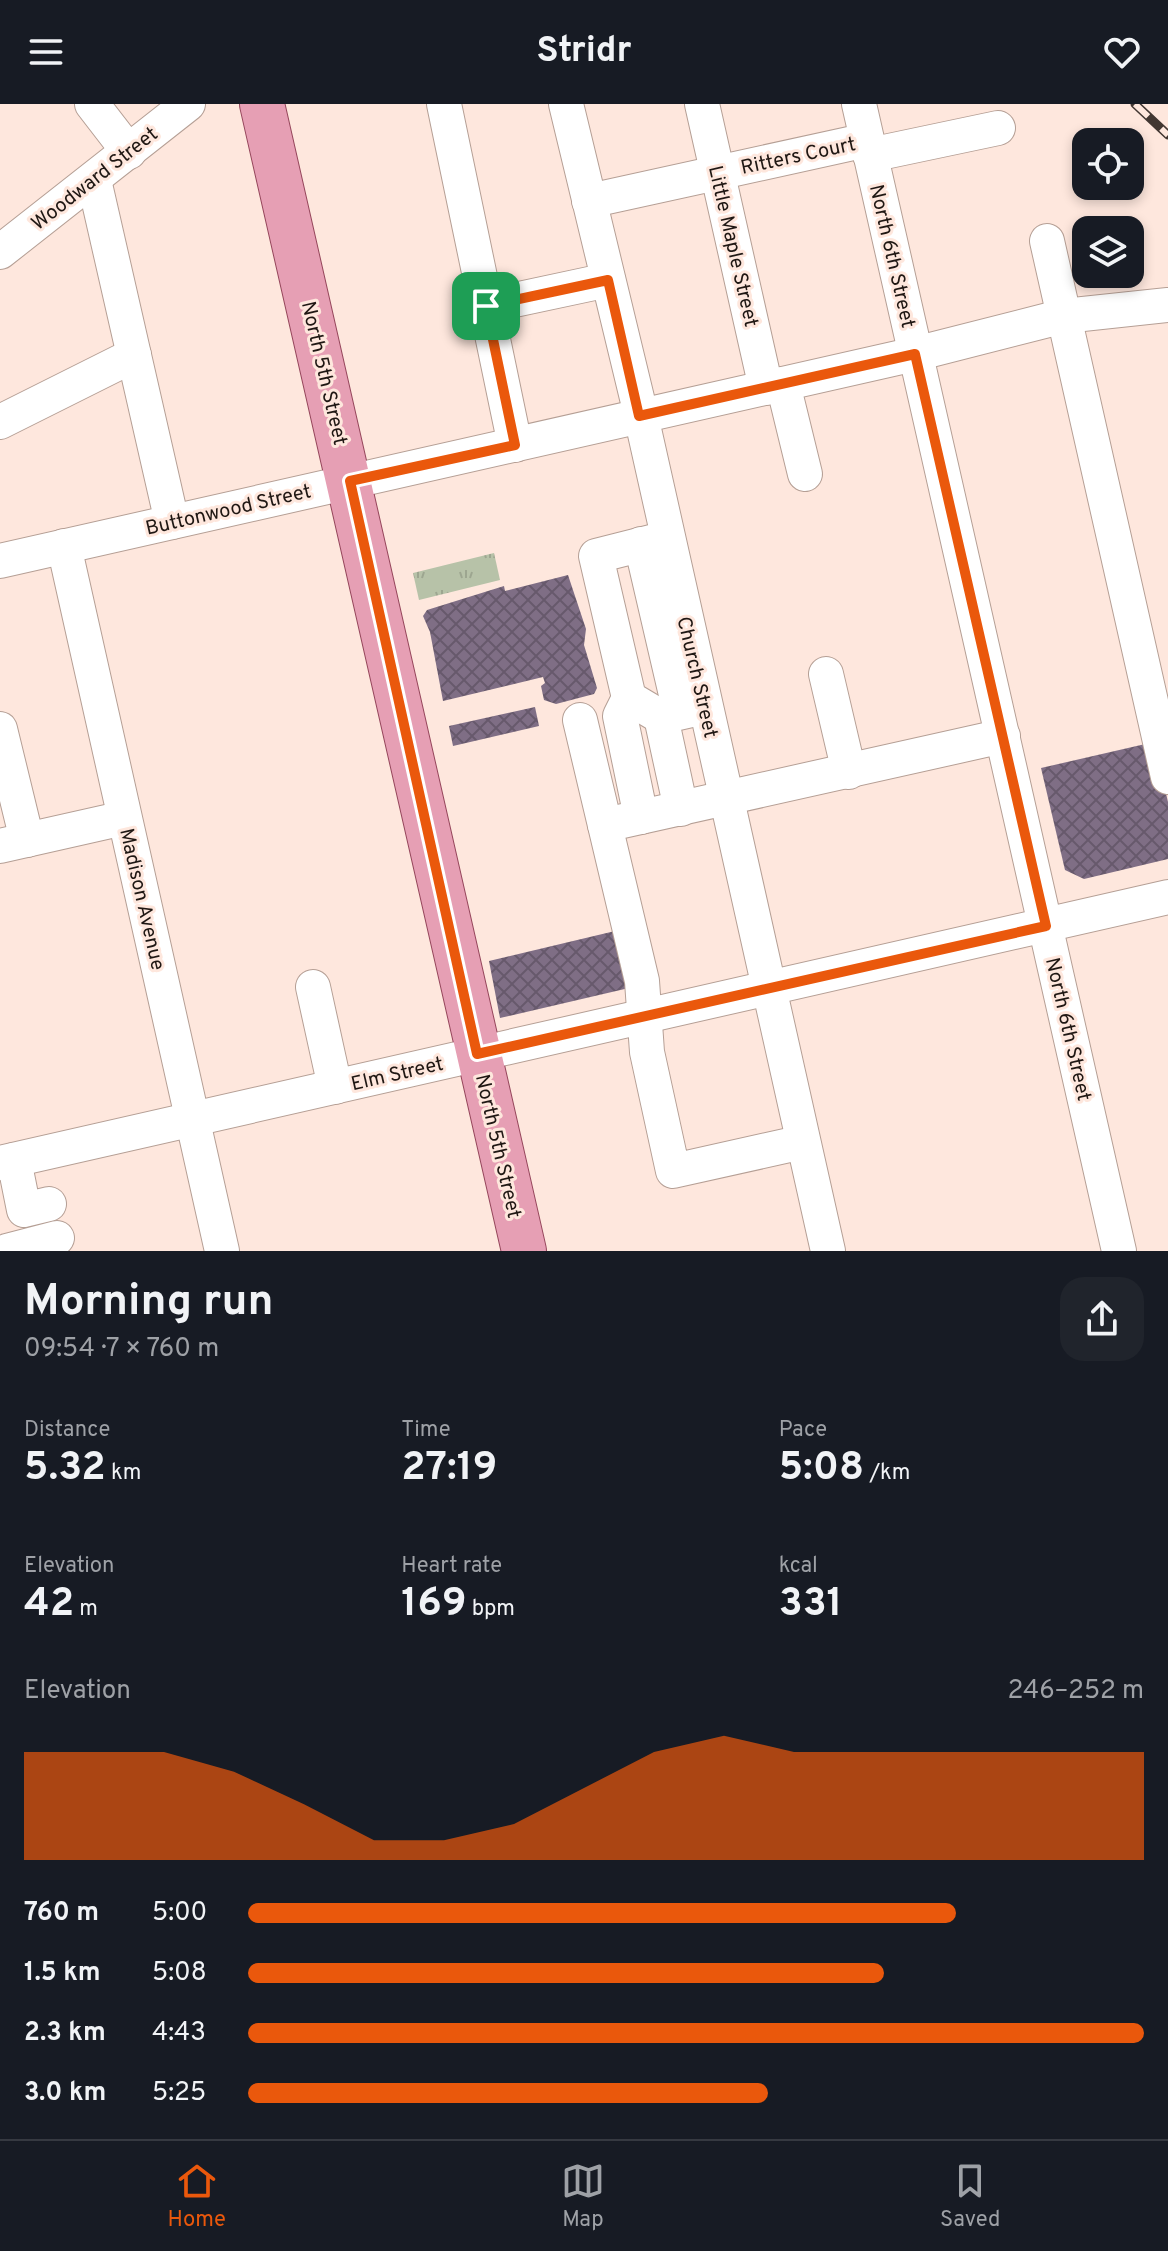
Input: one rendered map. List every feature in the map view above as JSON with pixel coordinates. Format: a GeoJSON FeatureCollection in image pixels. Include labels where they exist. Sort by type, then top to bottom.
{"type":"FeatureCollection","features":[{"type":"Feature","properties":{"kind":"main road","name":"North 5th Street"},"geometry":{"type":"LineString","coordinates":[[262,104],[350,481],[520,1250]]}},
{"type":"Feature","properties":{"kind":"street"},"geometry":{"type":"LineString","coordinates":[[92,104],[129,152]]}},
{"type":"Feature","properties":{"kind":"street","name":"Woodward Street"},"geometry":{"type":"LineString","coordinates":[[0,252],[188,104]]}},
{"type":"Feature","properties":{"kind":"street"},"geometry":{"type":"LineString","coordinates":[[444,104],[515,445]]}},
{"type":"Feature","properties":{"kind":"street","name":"Church Street"},"geometry":{"type":"LineString","coordinates":[[566,104],[639,416],[654,541],[682,712],[726,799],[828,1251]]}},
{"type":"Feature","properties":{"kind":"street","name":"Little Maple Street"},"geometry":{"type":"LineString","coordinates":[[702,104],[717,173],[774,386],[805,474]]}},
{"type":"Feature","properties":{"kind":"street","name":"North 6th Street"},"geometry":{"type":"LineString","coordinates":[[859,104],[1119,1251]]}},
{"type":"Feature","properties":{"kind":"street","name":"Ritters Court"},"geometry":{"type":"LineString","coordinates":[[589,201],[717,173],[998,128]]}},
{"type":"Feature","properties":{"kind":"street"},"geometry":{"type":"LineString","coordinates":[[94,180],[172,522]]}},
{"type":"Feature","properties":{"kind":"street"},"geometry":{"type":"LineString","coordinates":[[1047,241],[1168,777]]}},
{"type":"Feature","properties":{"kind":"street"},"geometry":{"type":"LineString","coordinates":[[486,306],[608,280]]}},
{"type":"Feature","properties":{"kind":"street","name":"Buttonwood Street"},"geometry":{"type":"LineString","coordinates":[[0,561],[915,354],[1064,316],[1168,305]]}},
{"type":"Feature","properties":{"kind":"street"},"geometry":{"type":"LineString","coordinates":[[0,422],[134,355]]}},
{"type":"Feature","properties":{"kind":"street"},"geometry":{"type":"LineString","coordinates":[[641,817],[620,716],[629,698],[596,556],[654,541]]}},
{"type":"Feature","properties":{"kind":"street","name":"Madison Avenue"},"geometry":{"type":"LineString","coordinates":[[64,546],[222,1251]]}},
{"type":"Feature","properties":{"kind":"street"},"geometry":{"type":"LineString","coordinates":[[826,674],[849,772]]}},
{"type":"Feature","properties":{"kind":"street"},"geometry":{"type":"LineString","coordinates":[[629,698],[682,712],[681,809]]}},
{"type":"Feature","properties":{"kind":"street"},"geometry":{"type":"LineString","coordinates":[[580,720],[642,981],[647,1052],[673,1171],[803,1142]]}},
{"type":"Feature","properties":{"kind":"street"},"geometry":{"type":"LineString","coordinates":[[0,729],[13,843],[124,818]]}},
{"type":"Feature","properties":{"kind":"street"},"geometry":{"type":"LineString","coordinates":[[605,825],[1003,736]]}},
{"type":"Feature","properties":{"kind":"street","name":"Elm Street"},"geometry":{"type":"LineString","coordinates":[[7,1162],[1168,897]]}},
{"type":"Feature","properties":{"kind":"street"},"geometry":{"type":"LineString","coordinates":[[313,987],[335,1087]]}},
{"type":"Feature","properties":{"kind":"street"},"geometry":{"type":"LineString","coordinates":[[7,1162],[24,1210],[49,1204]]}},
{"type":"Feature","properties":{"kind":"street"},"geometry":{"type":"LineString","coordinates":[[7,1251],[57,1238]]}},
{"type":"Feature","properties":{"kind":"green space"},"geometry":{"type":"Polygon","coordinates":[[[494,553],[500,580],[419,600],[413,573],[494,553]]]}},
{"type":"Feature","properties":{"kind":"building"},"geometry":{"type":"Polygon","coordinates":[[[568,575],[586,629],[584,645],[597,688],[594,694],[556,704],[544,700],[543,677],[443,701],[430,632],[423,616],[427,610],[504,586],[505,591],[568,575]]]}},
{"type":"Feature","properties":{"kind":"building"},"geometry":{"type":"Polygon","coordinates":[[[535,707],[539,726],[453,746],[449,726],[535,707]]]}},
{"type":"Feature","properties":{"kind":"building"},"geometry":{"type":"Polygon","coordinates":[[[1154,742],[1168,802],[1168,859],[1084,879],[1065,870],[1041,768],[1154,742]]]}},
{"type":"Feature","properties":{"kind":"building"},"geometry":{"type":"Polygon","coordinates":[[[615,931],[629,988],[500,1018],[489,961],[615,931]]]}},
{"type":"Feature","properties":{"kind":"railway"},"geometry":{"type":"LineString","coordinates":[[1135,104],[1168,135]]}},
{"type":"Feature","properties":{"kind":"route"},"geometry":{"type":"LineString","coordinates":[[608,280],[639,416],[915,354],[1046,926],[477,1054],[350,481],[515,445],[486,306],[608,280]]}}]}
